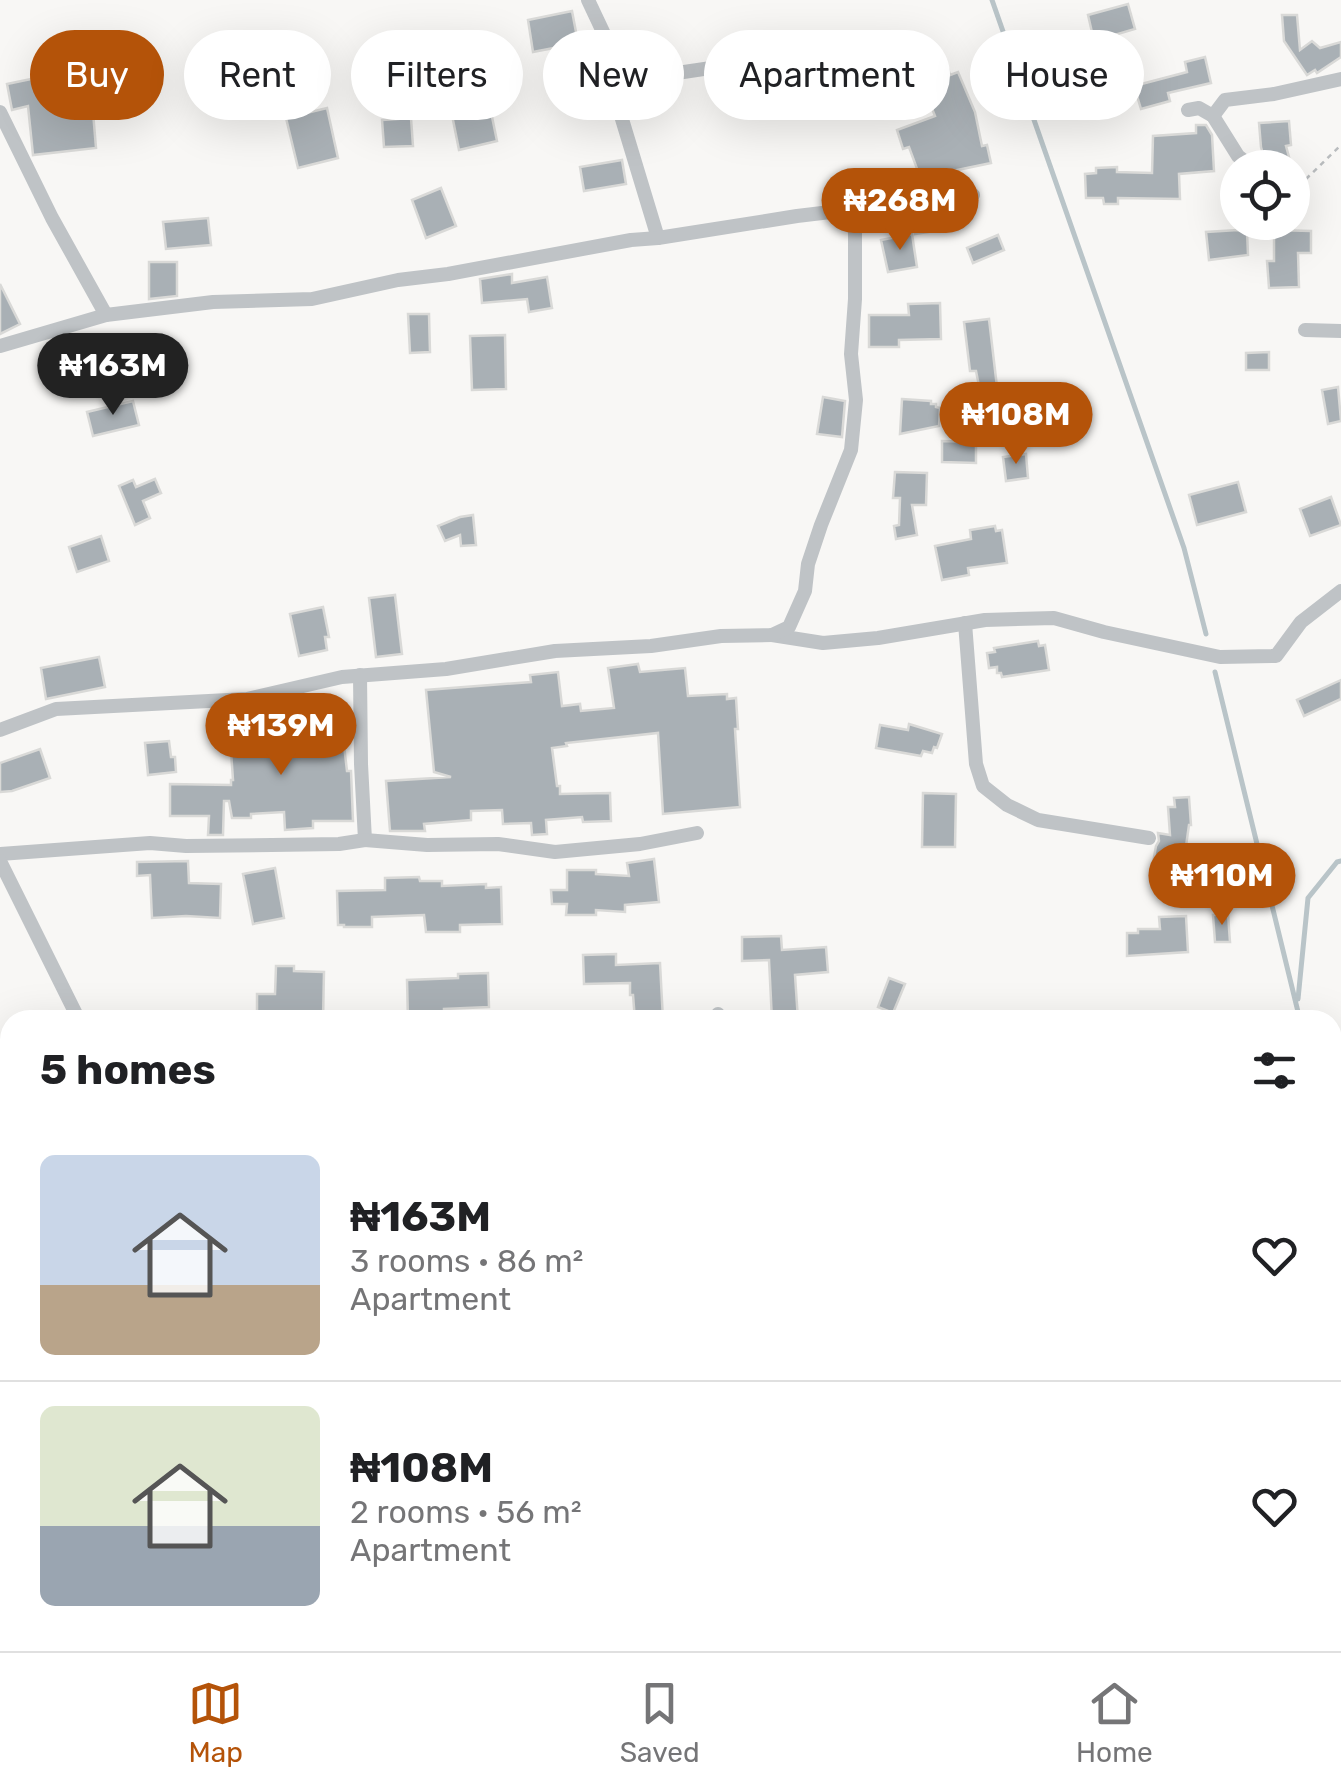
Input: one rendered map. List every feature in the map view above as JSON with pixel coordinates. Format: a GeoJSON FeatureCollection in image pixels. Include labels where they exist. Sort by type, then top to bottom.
{"type":"FeatureCollection","features":[{"type":"Feature","properties":{"kind":"street"},"geometry":{"type":"LineString","coordinates":[[588,0],[602,30]]}},
{"type":"Feature","properties":{"kind":"street"},"geometry":{"type":"LineString","coordinates":[[1213,116],[1225,100],[1341,79]]}},
{"type":"Feature","properties":{"kind":"street"},"geometry":{"type":"LineString","coordinates":[[1188,110],[1200,108],[1213,116],[1234,150]]}},
{"type":"Feature","properties":{"kind":"street"},"geometry":{"type":"LineString","coordinates":[[0,112],[106,315]]}},
{"type":"Feature","properties":{"kind":"street"},"geometry":{"type":"LineString","coordinates":[[621,120],[658,238]]}},
{"type":"Feature","properties":{"kind":"street"},"geometry":{"type":"LineString","coordinates":[[0,346],[106,315],[213,302],[312,299],[631,240],[973,196]]}},
{"type":"Feature","properties":{"kind":"street"},"geometry":{"type":"LineString","coordinates":[[772,634],[789,626],[797,614],[808,564],[851,450],[856,400],[851,354],[855,210]]}},
{"type":"Feature","properties":{"kind":"street"},"geometry":{"type":"LineString","coordinates":[[1305,330],[1341,332]]}},
{"type":"Feature","properties":{"kind":"street"},"geometry":{"type":"LineString","coordinates":[[0,730],[56,709],[247,699],[360,675],[446,669],[556,651],[772,634],[823,643],[985,620],[1054,618],[1220,657],[1276,656],[1301,622],[1341,591]]}},
{"type":"Feature","properties":{"kind":"street"},"geometry":{"type":"LineString","coordinates":[[965,623],[976,764],[984,786],[1007,806],[1038,820],[1150,838]]}},
{"type":"Feature","properties":{"kind":"street"},"geometry":{"type":"LineString","coordinates":[[360,675],[365,840]]}},
{"type":"Feature","properties":{"kind":"street"},"geometry":{"type":"LineString","coordinates":[[73,1010],[0,858],[150,843],[272,846],[365,840],[428,845],[498,844],[555,852],[640,844],[696,833]]}},
{"type":"Feature","properties":{"kind":"path"},"geometry":{"type":"LineString","coordinates":[[1310,175],[1341,145]]}},
{"type":"Feature","properties":{"kind":"building"},"geometry":{"type":"Polygon","coordinates":[[[1128,4],[1135,29],[1091,30],[1088,15],[1128,4]]]}},
{"type":"Feature","properties":{"kind":"building"},"geometry":{"type":"Polygon","coordinates":[[[572,11],[576,30],[543,30],[543,50],[533,52],[528,20],[572,11]]]}},
{"type":"Feature","properties":{"kind":"building"},"geometry":{"type":"Polygon","coordinates":[[[1282,15],[1297,15],[1300,50],[1312,41],[1320,48],[1341,42],[1341,57],[1307,75],[1284,41],[1282,15]]]}},
{"type":"Feature","properties":{"kind":"building"},"geometry":{"type":"Polygon","coordinates":[[[1205,57],[1211,83],[1168,93],[1170,101],[1144,108],[1144,83],[1187,72],[1185,62],[1205,57]]]}},
{"type":"Feature","properties":{"kind":"building"},"geometry":{"type":"Polygon","coordinates":[[[958,72],[970,100],[970,120],[977,120],[982,146],[987,145],[991,163],[948,172],[950,176],[923,185],[909,147],[903,149],[897,130],[924,120],[950,120],[950,75],[958,72]]]}},
{"type":"Feature","properties":{"kind":"building"},"geometry":{"type":"Polygon","coordinates":[[[30,79],[30,120],[94,120],[96,148],[33,155],[28,106],[12,110],[7,84],[30,79]]]}},
{"type":"Feature","properties":{"kind":"building"},"geometry":{"type":"Polygon","coordinates":[[[286,120],[330,120],[338,158],[298,168],[286,120]]]}},
{"type":"Feature","properties":{"kind":"building"},"geometry":{"type":"Polygon","coordinates":[[[382,120],[411,120],[413,146],[384,147],[382,120]]]}},
{"type":"Feature","properties":{"kind":"building"},"geometry":{"type":"Polygon","coordinates":[[[453,120],[493,120],[497,141],[459,150],[453,120]]]}},
{"type":"Feature","properties":{"kind":"building"},"geometry":{"type":"Polygon","coordinates":[[[1289,121],[1291,145],[1286,146],[1287,150],[1262,150],[1259,123],[1289,121]]]}},
{"type":"Feature","properties":{"kind":"building"},"geometry":{"type":"Polygon","coordinates":[[[1196,125],[1206,125],[1212,135],[1214,171],[1179,174],[1180,199],[1118,198],[1118,204],[1104,204],[1103,198],[1086,198],[1085,174],[1096,173],[1096,168],[1117,167],[1117,172],[1152,173],[1153,136],[1196,133],[1196,125]]]}},
{"type":"Feature","properties":{"kind":"building"},"geometry":{"type":"Polygon","coordinates":[[[622,160],[626,184],[584,191],[580,167],[622,160]]]}},
{"type":"Feature","properties":{"kind":"building"},"geometry":{"type":"Polygon","coordinates":[[[441,188],[456,226],[426,238],[412,200],[441,188]]]}},
{"type":"Feature","properties":{"kind":"building"},"geometry":{"type":"Polygon","coordinates":[[[952,208],[954,228],[915,234],[913,214],[952,208]]]}},
{"type":"Feature","properties":{"kind":"building"},"geometry":{"type":"Polygon","coordinates":[[[208,218],[211,245],[166,249],[163,222],[208,218]]]}},
{"type":"Feature","properties":{"kind":"building"},"geometry":{"type":"Polygon","coordinates":[[[1220,231],[1220,240],[1247,240],[1248,255],[1209,260],[1206,232],[1220,231]]]}},
{"type":"Feature","properties":{"kind":"building"},"geometry":{"type":"Polygon","coordinates":[[[1311,231],[1311,253],[1298,253],[1299,287],[1269,288],[1267,261],[1274,261],[1274,240],[1310,240],[1311,231]]]}},
{"type":"Feature","properties":{"kind":"building"},"geometry":{"type":"Polygon","coordinates":[[[912,234],[917,267],[888,272],[881,240],[912,234]]]}},
{"type":"Feature","properties":{"kind":"building"},"geometry":{"type":"Polygon","coordinates":[[[998,235],[1004,250],[973,263],[967,248],[998,235]]]}},
{"type":"Feature","properties":{"kind":"building"},"geometry":{"type":"Polygon","coordinates":[[[149,262],[177,262],[177,296],[149,299],[149,262]]]}},
{"type":"Feature","properties":{"kind":"building"},"geometry":{"type":"Polygon","coordinates":[[[512,274],[512,283],[547,277],[552,308],[529,312],[527,299],[482,303],[480,279],[512,274]]]}},
{"type":"Feature","properties":{"kind":"building"},"geometry":{"type":"Polygon","coordinates":[[[0,284],[20,324],[0,334],[0,284]]]}},
{"type":"Feature","properties":{"kind":"building"},"geometry":{"type":"Polygon","coordinates":[[[940,303],[941,339],[899,340],[899,347],[869,347],[869,315],[909,315],[908,304],[940,303]]]}},
{"type":"Feature","properties":{"kind":"building"},"geometry":{"type":"Polygon","coordinates":[[[408,314],[429,314],[430,352],[410,353],[408,314]]]}},
{"type":"Feature","properties":{"kind":"building"},"geometry":{"type":"Polygon","coordinates":[[[989,319],[997,387],[1010,385],[1015,410],[1010,411],[1012,420],[998,423],[996,414],[985,416],[976,371],[970,371],[964,322],[989,319]]]}},
{"type":"Feature","properties":{"kind":"building"},"geometry":{"type":"Polygon","coordinates":[[[505,335],[506,389],[472,390],[470,336],[505,335]]]}},
{"type":"Feature","properties":{"kind":"building"},"geometry":{"type":"Polygon","coordinates":[[[1269,352],[1269,370],[1246,370],[1246,353],[1269,352]]]}},
{"type":"Feature","properties":{"kind":"building"},"geometry":{"type":"Polygon","coordinates":[[[1338,387],[1341,421],[1328,424],[1322,390],[1338,387]]]}},
{"type":"Feature","properties":{"kind":"building"},"geometry":{"type":"Polygon","coordinates":[[[823,397],[845,401],[842,437],[817,434],[823,397]]]}},
{"type":"Feature","properties":{"kind":"building"},"geometry":{"type":"Polygon","coordinates":[[[902,399],[936,404],[940,408],[939,426],[900,434],[902,399]]]}},
{"type":"Feature","properties":{"kind":"building"},"geometry":{"type":"Polygon","coordinates":[[[133,401],[139,425],[93,436],[87,412],[133,401]]]}},
{"type":"Feature","properties":{"kind":"building"},"geometry":{"type":"Polygon","coordinates":[[[942,441],[976,442],[976,463],[942,462],[942,441]]]}},
{"type":"Feature","properties":{"kind":"building"},"geometry":{"type":"Polygon","coordinates":[[[1026,454],[1028,478],[1006,481],[1003,457],[1026,454]]]}},
{"type":"Feature","properties":{"kind":"building"},"geometry":{"type":"Polygon","coordinates":[[[895,472],[927,473],[926,505],[912,505],[917,535],[896,539],[894,526],[899,525],[900,498],[893,498],[895,472]]]}},
{"type":"Feature","properties":{"kind":"building"},"geometry":{"type":"Polygon","coordinates":[[[155,479],[161,493],[143,501],[150,518],[135,525],[119,486],[133,480],[136,487],[155,479]]]}},
{"type":"Feature","properties":{"kind":"building"},"geometry":{"type":"Polygon","coordinates":[[[1238,482],[1246,512],[1197,525],[1189,495],[1238,482]]]}},
{"type":"Feature","properties":{"kind":"building"},"geometry":{"type":"Polygon","coordinates":[[[1331,497],[1341,525],[1310,536],[1300,509],[1331,497]]]}},
{"type":"Feature","properties":{"kind":"building"},"geometry":{"type":"Polygon","coordinates":[[[473,515],[476,545],[461,546],[460,535],[445,541],[438,526],[473,515]]]}},
{"type":"Feature","properties":{"kind":"building"},"geometry":{"type":"Polygon","coordinates":[[[995,526],[996,531],[1002,530],[1007,563],[968,568],[969,575],[942,580],[935,546],[971,539],[970,530],[995,526]]]}},
{"type":"Feature","properties":{"kind":"building"},"geometry":{"type":"Polygon","coordinates":[[[101,536],[109,561],[77,572],[69,547],[101,536]]]}},
{"type":"Feature","properties":{"kind":"building"},"geometry":{"type":"Polygon","coordinates":[[[395,595],[402,654],[376,657],[369,598],[395,595]]]}},
{"type":"Feature","properties":{"kind":"building"},"geometry":{"type":"Polygon","coordinates":[[[323,607],[329,637],[325,637],[327,650],[299,656],[290,614],[323,607]]]}},
{"type":"Feature","properties":{"kind":"building"},"geometry":{"type":"Polygon","coordinates":[[[1038,641],[1039,646],[1045,645],[1049,670],[1002,677],[997,667],[989,668],[987,653],[995,652],[994,648],[1038,641]]]}},
{"type":"Feature","properties":{"kind":"building"},"geometry":{"type":"Polygon","coordinates":[[[99,657],[105,687],[46,699],[41,668],[99,657]]]}},
{"type":"Feature","properties":{"kind":"building"},"geometry":{"type":"Polygon","coordinates":[[[638,664],[640,672],[685,668],[688,696],[727,694],[727,699],[736,698],[740,807],[663,814],[658,733],[552,748],[560,794],[610,793],[611,821],[583,822],[582,817],[546,820],[547,834],[532,835],[531,823],[503,824],[502,810],[471,811],[471,820],[424,824],[425,831],[390,831],[386,781],[451,777],[434,772],[426,690],[531,682],[530,675],[558,672],[562,706],[580,704],[581,711],[614,708],[608,668],[638,664]]]}},
{"type":"Feature","properties":{"kind":"building"},"geometry":{"type":"Polygon","coordinates":[[[1341,680],[1341,699],[1304,716],[1297,700],[1341,680]]]}},
{"type":"Feature","properties":{"kind":"building"},"geometry":{"type":"Polygon","coordinates":[[[339,702],[347,771],[351,771],[353,821],[313,821],[313,828],[285,830],[284,812],[232,818],[229,801],[224,801],[223,835],[208,835],[209,816],[170,816],[170,784],[231,785],[231,751],[276,748],[274,720],[312,718],[311,703],[339,702]]]}},
{"type":"Feature","properties":{"kind":"building"},"geometry":{"type":"Polygon","coordinates":[[[909,724],[942,734],[932,753],[923,751],[921,756],[876,748],[880,725],[908,730],[909,724]]]}},
{"type":"Feature","properties":{"kind":"building"},"geometry":{"type":"Polygon","coordinates":[[[169,741],[176,772],[148,775],[145,743],[169,741]]]}},
{"type":"Feature","properties":{"kind":"building"},"geometry":{"type":"Polygon","coordinates":[[[40,749],[50,778],[0,792],[0,763],[40,749]]]}},
{"type":"Feature","properties":{"kind":"building"},"geometry":{"type":"Polygon","coordinates":[[[923,793],[956,794],[955,847],[922,847],[923,793]]]}},
{"type":"Feature","properties":{"kind":"building"},"geometry":{"type":"Polygon","coordinates":[[[1189,797],[1191,825],[1183,867],[1153,863],[1158,833],[1170,835],[1168,807],[1175,807],[1174,798],[1189,797]]]}},
{"type":"Feature","properties":{"kind":"building"},"geometry":{"type":"Polygon","coordinates":[[[654,859],[659,902],[625,905],[625,912],[596,910],[596,915],[566,915],[567,904],[552,904],[551,890],[567,890],[567,870],[629,876],[627,863],[654,859]]]}},
{"type":"Feature","properties":{"kind":"building"},"geometry":{"type":"Polygon","coordinates":[[[188,861],[189,883],[221,884],[220,918],[152,918],[150,875],[137,876],[137,862],[188,861]]]}},
{"type":"Feature","properties":{"kind":"building"},"geometry":{"type":"Polygon","coordinates":[[[275,868],[284,918],[253,924],[243,874],[275,868]]]}},
{"type":"Feature","properties":{"kind":"building"},"geometry":{"type":"Polygon","coordinates":[[[419,877],[420,881],[442,881],[442,886],[501,887],[502,924],[460,925],[460,932],[426,932],[424,915],[372,917],[372,927],[338,925],[337,891],[385,890],[385,878],[419,877]]]}},
{"type":"Feature","properties":{"kind":"building"},"geometry":{"type":"Polygon","coordinates":[[[1228,914],[1230,942],[1215,942],[1213,915],[1228,914]]]}},
{"type":"Feature","properties":{"kind":"building"},"geometry":{"type":"Polygon","coordinates":[[[1186,916],[1188,952],[1127,956],[1127,933],[1160,929],[1159,917],[1186,916]]]}},
{"type":"Feature","properties":{"kind":"building"},"geometry":{"type":"Polygon","coordinates":[[[781,936],[782,950],[826,947],[828,972],[795,975],[797,1010],[772,1010],[769,960],[742,961],[742,937],[781,936]]]}},
{"type":"Feature","properties":{"kind":"building"},"geometry":{"type":"Polygon","coordinates":[[[616,954],[616,965],[660,963],[662,1010],[634,1010],[630,983],[584,984],[583,955],[616,954]]]}},
{"type":"Feature","properties":{"kind":"building"},"geometry":{"type":"Polygon","coordinates":[[[276,966],[324,972],[323,1010],[257,1010],[257,994],[275,994],[276,966]]]}},
{"type":"Feature","properties":{"kind":"building"},"geometry":{"type":"Polygon","coordinates":[[[488,973],[489,1007],[408,1010],[407,980],[458,978],[458,974],[488,973]]]}},
{"type":"Feature","properties":{"kind":"building"},"geometry":{"type":"Polygon","coordinates":[[[889,978],[905,984],[894,1010],[878,1007],[889,978]]]}},
{"type":"Feature","properties":{"kind":"waterway"},"geometry":{"type":"LineString","coordinates":[[992,0],[1184,548],[1206,634]]}},
{"type":"Feature","properties":{"kind":"waterway"},"geometry":{"type":"LineString","coordinates":[[1215,672],[1298,1010]]}},
{"type":"Feature","properties":{"kind":"waterway"},"geometry":{"type":"LineString","coordinates":[[1298,999],[1308,898],[1341,861]]}}]}
